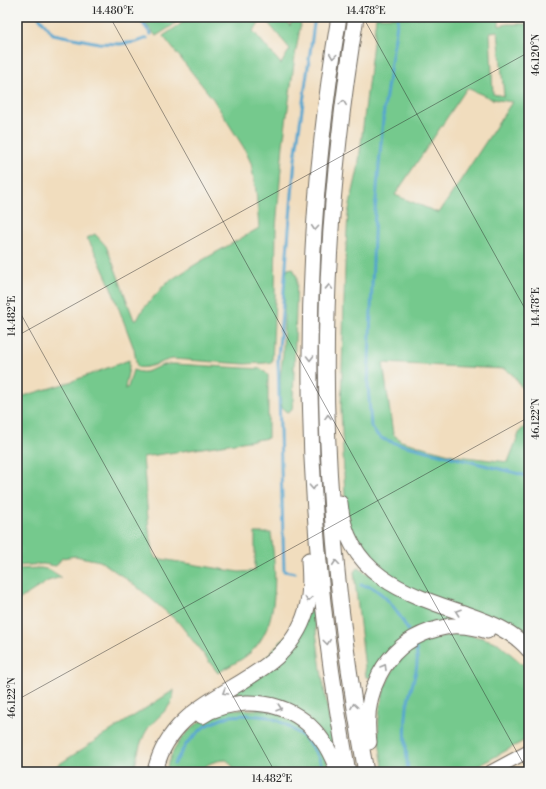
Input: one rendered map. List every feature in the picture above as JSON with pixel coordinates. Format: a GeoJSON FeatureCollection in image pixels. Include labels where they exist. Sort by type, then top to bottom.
{"type":"FeatureCollection","features":[{"type":"Feature","properties":{"kind":"highway"},"geometry":{"type":"LineString","coordinates":[[338,17],[322,141],[313,247],[310,417],[314,505],[320,578],[330,659],[348,772]]}},
{"type":"Feature","properties":{"kind":"highway"},"geometry":{"type":"LineString","coordinates":[[356,17],[345,90],[332,218],[327,323],[329,456],[332,517],[342,617],[356,722],[367,772]]}},
{"type":"Feature","properties":{"kind":"highway"},"geometry":{"type":"LineString","coordinates":[[329,456],[338,478],[341,514],[346,530],[358,554],[372,570],[384,580],[407,593],[503,629],[516,637],[529,650]]}},
{"type":"Feature","properties":{"kind":"highway"},"geometry":{"type":"LineString","coordinates":[[155,772],[165,743],[184,720],[205,704],[261,670],[277,656],[295,635],[303,619],[308,602],[310,581],[307,534],[314,505]]}},
{"type":"Feature","properties":{"kind":"highway"},"geometry":{"type":"LineString","coordinates":[[367,772],[371,754],[367,722],[370,700],[386,662],[403,644],[417,636],[435,629],[451,626],[467,626],[487,631],[504,639],[513,645],[529,661]]}},
{"type":"Feature","properties":{"kind":"highway"},"geometry":{"type":"LineString","coordinates":[[162,772],[168,754],[174,743],[194,721],[204,714],[224,706],[252,703],[271,705],[290,712],[303,720],[316,731],[324,741],[338,772]]}},
{"type":"Feature","properties":{"kind":"street"},"geometry":{"type":"LineString","coordinates":[[490,772],[529,751]]}},
{"type":"Feature","properties":{"kind":"green space"},"geometry":{"type":"Polygon","coordinates":[[[140,17],[182,17],[172,26],[156,36],[140,17]]]}},
{"type":"Feature","properties":{"kind":"green space"},"geometry":{"type":"Polygon","coordinates":[[[189,17],[284,17],[290,26],[293,17],[302,17],[283,145],[276,228],[272,362],[245,364],[173,359],[141,368],[137,367],[134,349],[110,285],[87,238],[95,234],[106,246],[134,320],[137,320],[143,309],[166,283],[259,228],[256,191],[251,163],[244,148],[213,99],[163,36],[189,17]],[[264,18],[253,31],[281,64],[290,49],[264,18]]]}},
{"type":"Feature","properties":{"kind":"green space"},"geometry":{"type":"Polygon","coordinates":[[[376,17],[499,17],[499,26],[507,24],[529,24],[529,240],[524,248],[529,251],[529,398],[513,375],[505,369],[383,363],[393,434],[401,441],[457,456],[508,462],[520,431],[529,423],[529,644],[389,579],[356,542],[346,517],[341,409],[345,265],[348,214],[358,169],[376,17]],[[498,31],[490,32],[493,94],[504,96],[498,31]],[[467,88],[395,195],[439,213],[512,102],[492,99],[467,88]]]}},
{"type":"Feature","properties":{"kind":"green space"},"geometry":{"type":"Polygon","coordinates":[[[293,268],[297,277],[293,401],[292,410],[288,413],[282,408],[280,378],[283,354],[285,276],[288,269],[293,268]]]}},
{"type":"Feature","properties":{"kind":"green space"},"geometry":{"type":"Polygon","coordinates":[[[129,360],[125,389],[128,387],[133,370],[138,372],[146,372],[168,364],[262,369],[268,375],[268,438],[143,457],[149,531],[155,558],[239,572],[255,571],[255,533],[271,533],[275,580],[272,612],[267,628],[260,641],[250,653],[243,659],[218,673],[179,623],[135,585],[100,561],[75,556],[62,558],[56,566],[43,564],[17,566],[17,398],[67,383],[129,360]]]}},
{"type":"Feature","properties":{"kind":"green space"},"geometry":{"type":"Polygon","coordinates":[[[41,568],[50,570],[61,577],[48,581],[17,601],[17,569],[41,568]]]}},
{"type":"Feature","properties":{"kind":"green space"},"geometry":{"type":"Polygon","coordinates":[[[359,568],[366,573],[460,617],[440,623],[370,678],[366,677],[354,572],[359,568]]]}},
{"type":"Feature","properties":{"kind":"green space"},"geometry":{"type":"Polygon","coordinates":[[[313,608],[321,670],[334,748],[308,719],[224,701],[313,608]]]}},
{"type":"Feature","properties":{"kind":"green space"},"geometry":{"type":"Polygon","coordinates":[[[460,633],[498,643],[528,669],[529,738],[467,772],[384,772],[379,738],[379,717],[382,697],[389,678],[399,661],[413,647],[424,641],[460,633]]]}},
{"type":"Feature","properties":{"kind":"green space"},"geometry":{"type":"Polygon","coordinates":[[[174,690],[173,697],[168,707],[144,735],[134,772],[47,772],[174,690]]]}},
{"type":"Feature","properties":{"kind":"green space"},"geometry":{"type":"Polygon","coordinates":[[[227,709],[273,710],[309,731],[334,772],[237,772],[227,760],[205,766],[200,772],[166,772],[171,756],[185,735],[204,719],[227,709]]]}},
{"type":"Feature","properties":{"kind":"waterway"},"geometry":{"type":"LineString","coordinates":[[39,17],[53,34],[99,43],[120,44],[136,42],[147,38]]}},
{"type":"Feature","properties":{"kind":"waterway"},"geometry":{"type":"LineString","coordinates":[[138,17],[151,34]]}},
{"type":"Feature","properties":{"kind":"waterway"},"geometry":{"type":"LineString","coordinates":[[295,573],[284,571],[278,360],[295,159],[315,17]]}},
{"type":"Feature","properties":{"kind":"waterway"},"geometry":{"type":"LineString","coordinates":[[398,17],[384,109],[375,211],[368,385],[371,426],[376,434],[383,439],[395,443],[529,477]]}},
{"type":"Feature","properties":{"kind":"waterway"},"geometry":{"type":"LineString","coordinates":[[361,585],[372,587],[383,596],[398,613],[408,630]]}},
{"type":"Feature","properties":{"kind":"waterway"},"geometry":{"type":"LineString","coordinates":[[408,772],[406,723],[408,699],[415,676],[417,661],[415,646]]}},
{"type":"Feature","properties":{"kind":"waterway"},"geometry":{"type":"LineString","coordinates":[[174,764],[187,743],[205,726],[229,716],[248,715],[269,717],[285,724],[304,737],[317,754],[325,772]]}}]}
